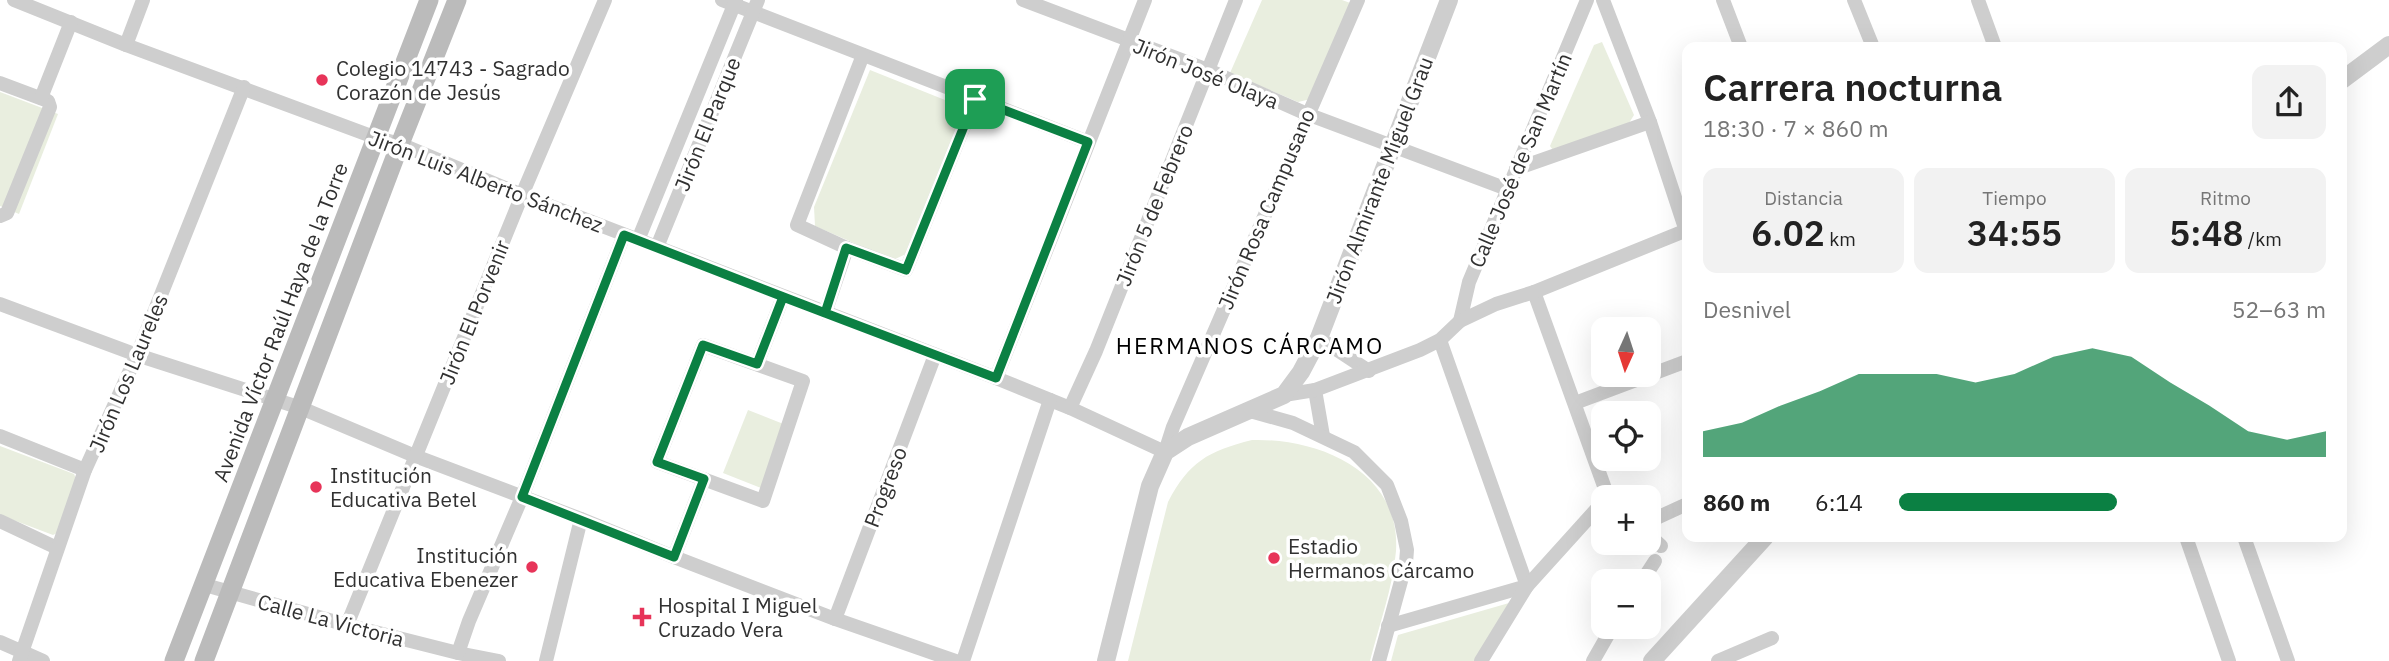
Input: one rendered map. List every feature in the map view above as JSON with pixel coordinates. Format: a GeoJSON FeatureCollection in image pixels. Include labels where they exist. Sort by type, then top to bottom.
{"type":"FeatureCollection","features":[{"type":"Feature","properties":{"kind":"main road","name":"Avenida Víctor Raúl Haya de la Torre"},"geometry":{"type":"LineString","coordinates":[[174,661],[429,0]]}},
{"type":"Feature","properties":{"kind":"main road"},"geometry":{"type":"LineString","coordinates":[[204,661],[457,0]]}},
{"type":"Feature","properties":{"kind":"street","name":"Jirón Luis Alberto Sánchez"},"geometry":{"type":"LineString","coordinates":[[14,0],[374,138],[400,144],[522,195],[996,378],[1070,408],[1165,452]]}},
{"type":"Feature","properties":{"kind":"street"},"geometry":{"type":"LineString","coordinates":[[126,45],[143,0]]}},
{"type":"Feature","properties":{"kind":"street","name":"Jirón El Porvenir"},"geometry":{"type":"LineString","coordinates":[[347,625],[522,195],[605,0]]}},
{"type":"Feature","properties":{"kind":"street","name":"Jirón José Olaya"},"geometry":{"type":"LineString","coordinates":[[1023,0],[1208,70],[1307,114],[1507,189]]}},
{"type":"Feature","properties":{"kind":"street"},"geometry":{"type":"LineString","coordinates":[[996,378],[1145,0]]}},
{"type":"Feature","properties":{"kind":"street","name":"Jirón 5 de Febrero"},"geometry":{"type":"LineString","coordinates":[[1070,408],[1096,351],[1236,0]]}},
{"type":"Feature","properties":{"kind":"street","name":"Jirón Rosa Campusano"},"geometry":{"type":"LineString","coordinates":[[1106,661],[1150,486],[1358,0]]}},
{"type":"Feature","properties":{"kind":"street","name":"Jirón Almirante Miguel Grau"},"geometry":{"type":"LineString","coordinates":[[1284,395],[1301,372],[1319,338],[1449,0]]}},
{"type":"Feature","properties":{"kind":"street","name":"Calle José de San Martín"},"geometry":{"type":"LineString","coordinates":[[1460,321],[1469,282],[1587,0]]}},
{"type":"Feature","properties":{"kind":"street"},"geometry":{"type":"LineString","coordinates":[[1602,0],[1650,122],[1682,216]]}},
{"type":"Feature","properties":{"kind":"street"},"geometry":{"type":"LineString","coordinates":[[1723,0],[1739,42]]}},
{"type":"Feature","properties":{"kind":"street"},"geometry":{"type":"LineString","coordinates":[[1854,0],[1871,42]]}},
{"type":"Feature","properties":{"kind":"street"},"geometry":{"type":"LineString","coordinates":[[1978,0],[1993,42]]}},
{"type":"Feature","properties":{"kind":"street"},"geometry":{"type":"LineString","coordinates":[[731,2],[755,6],[863,55],[1088,142]]}},
{"type":"Feature","properties":{"kind":"street","name":"Jirón El Parque"},"geometry":{"type":"LineString","coordinates":[[458,653],[474,609],[731,2]]}},
{"type":"Feature","properties":{"kind":"street","name":"Jirón El Parque"},"geometry":{"type":"LineString","coordinates":[[657,247],[755,6]]}},
{"type":"Feature","properties":{"kind":"street"},"geometry":{"type":"LineString","coordinates":[[41,98],[71,22]]}},
{"type":"Feature","properties":{"kind":"street"},"geometry":{"type":"LineString","coordinates":[[2347,76],[2389,45]]}},
{"type":"Feature","properties":{"kind":"street"},"geometry":{"type":"LineString","coordinates":[[863,55],[797,225],[846,248],[906,270],[975,99]]}},
{"type":"Feature","properties":{"kind":"street"},"geometry":{"type":"LineString","coordinates":[[0,83],[48,101],[50,107],[7,213],[0,216]]}},
{"type":"Feature","properties":{"kind":"street","name":"Jirón Los Laureles"},"geometry":{"type":"LineString","coordinates":[[20,656],[85,470],[137,355],[244,87]]}},
{"type":"Feature","properties":{"kind":"street"},"geometry":{"type":"LineString","coordinates":[[1516,169],[1650,122]]}},
{"type":"Feature","properties":{"kind":"street"},"geometry":{"type":"LineString","coordinates":[[1165,452],[1188,437],[1284,395],[1315,390],[1370,371],[1440,340],[1460,321],[1496,304],[1534,292],[1682,233]]}},
{"type":"Feature","properties":{"kind":"street"},"geometry":{"type":"LineString","coordinates":[[825,313],[846,248]]}},
{"type":"Feature","properties":{"kind":"street"},"geometry":{"type":"LineString","coordinates":[[1534,292],[1603,485]]}},
{"type":"Feature","properties":{"kind":"street"},"geometry":{"type":"LineString","coordinates":[[757,364],[783,297]]}},
{"type":"Feature","properties":{"kind":"street"},"geometry":{"type":"LineString","coordinates":[[0,304],[137,355],[301,408],[415,456],[674,557],[835,619],[956,661]]}},
{"type":"Feature","properties":{"kind":"street"},"geometry":{"type":"LineString","coordinates":[[1319,338],[1370,371]]}},
{"type":"Feature","properties":{"kind":"street"},"geometry":{"type":"LineString","coordinates":[[1440,340],[1527,586]]}},
{"type":"Feature","properties":{"kind":"street"},"geometry":{"type":"LineString","coordinates":[[703,345],[757,364],[803,382],[763,501],[657,462],[703,345]]}},
{"type":"Feature","properties":{"kind":"street","name":"Progreso"},"geometry":{"type":"LineString","coordinates":[[835,619],[935,355]]}},
{"type":"Feature","properties":{"kind":"street"},"geometry":{"type":"LineString","coordinates":[[1575,403],[1682,363]]}},
{"type":"Feature","properties":{"kind":"street"},"geometry":{"type":"LineString","coordinates":[[1315,390],[1323,436]]}},
{"type":"Feature","properties":{"kind":"street"},"geometry":{"type":"LineString","coordinates":[[963,661],[1049,401]]}},
{"type":"Feature","properties":{"kind":"street"},"geometry":{"type":"LineString","coordinates":[[1250,411],[1293,423],[1353,452],[1387,485],[1401,522],[1407,550],[1406,563],[1379,661]]}},
{"type":"Feature","properties":{"kind":"street"},"geometry":{"type":"LineString","coordinates":[[0,436],[85,470]]}},
{"type":"Feature","properties":{"kind":"street"},"geometry":{"type":"LineString","coordinates":[[674,557],[704,479]]}},
{"type":"Feature","properties":{"kind":"street"},"geometry":{"type":"LineString","coordinates":[[1661,516],[1682,506]]}},
{"type":"Feature","properties":{"kind":"street"},"geometry":{"type":"LineString","coordinates":[[1481,661],[1527,586],[1591,515]]}},
{"type":"Feature","properties":{"kind":"street"},"geometry":{"type":"LineString","coordinates":[[546,661],[582,519]]}},
{"type":"Feature","properties":{"kind":"street"},"geometry":{"type":"LineString","coordinates":[[0,522],[57,548]]}},
{"type":"Feature","properties":{"kind":"street"},"geometry":{"type":"LineString","coordinates":[[1652,661],[1760,542]]}},
{"type":"Feature","properties":{"kind":"street"},"geometry":{"type":"LineString","coordinates":[[2188,542],[2230,661]]}},
{"type":"Feature","properties":{"kind":"street"},"geometry":{"type":"LineString","coordinates":[[2246,542],[2288,661]]}},
{"type":"Feature","properties":{"kind":"street"},"geometry":{"type":"LineString","coordinates":[[1650,569],[1655,561]]}},
{"type":"Feature","properties":{"kind":"street","name":"Calle La Victoria"},"geometry":{"type":"LineString","coordinates":[[205,585],[347,625],[499,661]]}},
{"type":"Feature","properties":{"kind":"street"},"geometry":{"type":"LineString","coordinates":[[1388,626],[1527,586]]}},
{"type":"Feature","properties":{"kind":"street"},"geometry":{"type":"LineString","coordinates":[[1718,661],[1772,638]]}},
{"type":"Feature","properties":{"kind":"street"},"geometry":{"type":"LineString","coordinates":[[1593,661],[1606,639]]}},
{"type":"Feature","properties":{"kind":"street"},"geometry":{"type":"LineString","coordinates":[[0,642],[20,656],[43,661]]}},
{"type":"Feature","properties":{"kind":"shaded area"},"geometry":{"type":"Polygon","coordinates":[[[1262,0],[1342,0],[1353,4],[1311,99],[1298,102],[1230,73],[1262,0]]]}},
{"type":"Feature","properties":{"kind":"shaded area"},"geometry":{"type":"Polygon","coordinates":[[[1602,42],[1634,115],[1629,123],[1555,153],[1550,146],[1594,45],[1602,42]]]}},
{"type":"Feature","properties":{"kind":"shaded area"},"geometry":{"type":"Polygon","coordinates":[[[870,70],[965,108],[906,254],[893,260],[815,226],[814,207],[870,70]]]}},
{"type":"Feature","properties":{"kind":"shaded area"},"geometry":{"type":"Polygon","coordinates":[[[0,92],[58,114],[19,214],[0,206],[0,92]]]}},
{"type":"Feature","properties":{"kind":"shaded area"},"geometry":{"type":"Polygon","coordinates":[[[748,410],[786,425],[761,488],[723,473],[748,410]]]}},
{"type":"Feature","properties":{"kind":"shaded area","name":"Estadio Hermanos Cárcamo"},"geometry":{"type":"Polygon","coordinates":[[[1252,440],[1303,445],[1328,453],[1351,465],[1370,480],[1385,500],[1394,523],[1396,551],[1389,592],[1370,661],[1128,661],[1168,502],[1184,477],[1201,460],[1223,449],[1252,440]]]}},
{"type":"Feature","properties":{"kind":"shaded area"},"geometry":{"type":"Polygon","coordinates":[[[0,446],[74,474],[77,481],[61,531],[53,535],[0,515],[0,446]]]}},
{"type":"Feature","properties":{"kind":"shaded area"},"geometry":{"type":"Polygon","coordinates":[[[1509,603],[1474,661],[1391,661],[1398,635],[1509,603]]]}},
{"type":"Feature","properties":{"kind":"place","name":"Colegio 14743 - Sagrado Corazón de Jesús"},"geometry":{"type":"Point","coordinates":[322,80]}},
{"type":"Feature","properties":{"kind":"place","name":"Institución Educativa Betel"},"geometry":{"type":"Point","coordinates":[316,487]}},
{"type":"Feature","properties":{"kind":"place","name":"Estadio Hermanos Cárcamo"},"geometry":{"type":"Point","coordinates":[1274,558]}},
{"type":"Feature","properties":{"kind":"place","name":"Institución Educativa Ebenezer"},"geometry":{"type":"Point","coordinates":[532,567]}},
{"type":"Feature","properties":{"kind":"place","name":"Hospital I Miguel Cruzado Vera"},"geometry":{"type":"Point","coordinates":[642,617]}},
{"type":"Feature","properties":{"kind":"district","name":"HERMANOS CÁRCAMO"},"geometry":{"type":"Point","coordinates":[1250,345]}},
{"type":"Feature","properties":{"kind":"route"},"geometry":{"type":"LineString","coordinates":[[975,99],[906,270],[846,248],[825,313],[624,235],[522,497],[674,557],[704,479],[657,462],[703,345],[757,364],[783,297],[996,378],[1088,142],[975,99]]}}]}
